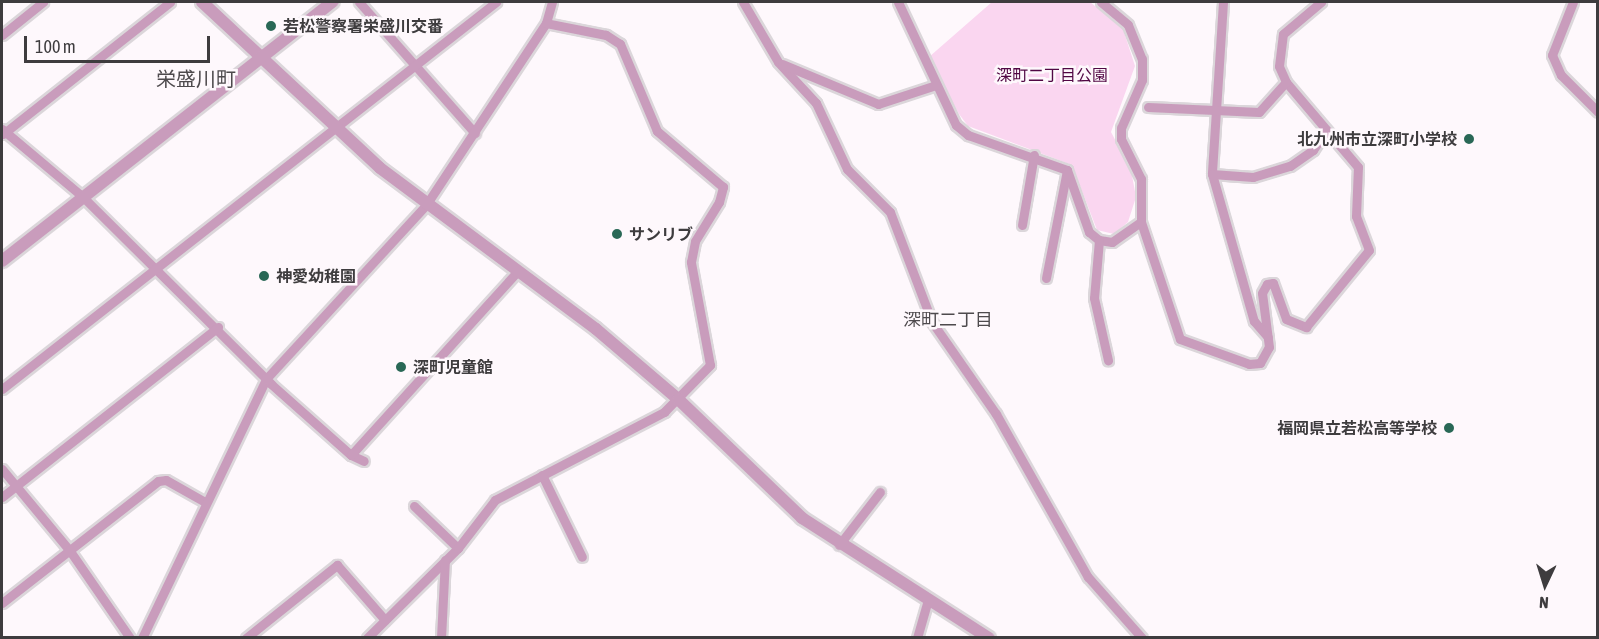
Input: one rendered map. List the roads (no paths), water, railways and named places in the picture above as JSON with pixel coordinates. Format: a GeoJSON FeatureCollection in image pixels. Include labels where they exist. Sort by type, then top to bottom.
{"type":"FeatureCollection","features":[{"type":"Feature","properties":{"kind":"street"},"geometry":{"type":"LineString","coordinates":[[2,35],[43,2]]}},
{"type":"Feature","properties":{"kind":"street"},"geometry":{"type":"LineString","coordinates":[[170,2],[3,132],[84,197],[218,327],[266,379],[351,455],[364,461]]}},
{"type":"Feature","properties":{"kind":"street"},"geometry":{"type":"LineString","coordinates":[[202,2],[426,205],[518,271],[678,399],[773,493],[839,544],[989,638]]}},
{"type":"Feature","properties":{"kind":"street"},"geometry":{"type":"LineString","coordinates":[[2,261],[332,2]]}},
{"type":"Feature","properties":{"kind":"street"},"geometry":{"type":"LineString","coordinates":[[359,2],[475,133]]}},
{"type":"Feature","properties":{"kind":"street"},"geometry":{"type":"LineString","coordinates":[[2,389],[496,2]]}},
{"type":"Feature","properties":{"kind":"street"},"geometry":{"type":"LineString","coordinates":[[142,638],[205,502],[266,379],[426,205],[546,23],[552,2]]}},
{"type":"Feature","properties":{"kind":"street"},"geometry":{"type":"LineString","coordinates":[[746,2],[778,62],[816,103],[847,169],[890,212],[932,322],[996,414],[1088,577],[1142,638]]}},
{"type":"Feature","properties":{"kind":"street"},"geometry":{"type":"LineString","coordinates":[[898,2],[956,125],[968,135],[1034,155],[1067,170],[1089,232],[1099,240],[1112,242],[1141,222]]}},
{"type":"Feature","properties":{"kind":"street"},"geometry":{"type":"LineString","coordinates":[[1101,2],[1128,25],[1142,59],[1142,80],[1120,128],[1121,139],[1141,179],[1141,222],[1180,339],[1249,364],[1260,363],[1266,356],[1268,337],[1262,293],[1267,284],[1273,283],[1286,319],[1306,327],[1369,250],[1354,202],[1360,174],[1286,82],[1278,55],[1283,34],[1321,2]]}},
{"type":"Feature","properties":{"kind":"street"},"geometry":{"type":"LineString","coordinates":[[1223,2],[1213,112],[1212,174],[1254,321],[1268,337]]}},
{"type":"Feature","properties":{"kind":"street"},"geometry":{"type":"LineString","coordinates":[[1573,2],[1552,55],[1561,75],[1598,112]]}},
{"type":"Feature","properties":{"kind":"street"},"geometry":{"type":"LineString","coordinates":[[367,638],[458,548],[495,500],[664,411],[710,365],[691,262],[695,241],[719,202],[723,187],[657,131],[620,44],[606,35],[546,23]]}},
{"type":"Feature","properties":{"kind":"street"},"geometry":{"type":"LineString","coordinates":[[778,62],[878,104],[936,85]]}},
{"type":"Feature","properties":{"kind":"street"},"geometry":{"type":"LineString","coordinates":[[1148,107],[1213,112],[1259,112],[1286,82]]}},
{"type":"Feature","properties":{"kind":"street"},"geometry":{"type":"LineString","coordinates":[[1212,174],[1253,177],[1290,166],[1313,150],[1326,130]]}},
{"type":"Feature","properties":{"kind":"street"},"geometry":{"type":"LineString","coordinates":[[1022,225],[1034,155]]}},
{"type":"Feature","properties":{"kind":"street"},"geometry":{"type":"LineString","coordinates":[[1046,278],[1067,170]]}},
{"type":"Feature","properties":{"kind":"street"},"geometry":{"type":"LineString","coordinates":[[1099,240],[1094,298],[1108,360]]}},
{"type":"Feature","properties":{"kind":"street"},"geometry":{"type":"LineString","coordinates":[[351,455],[518,271]]}},
{"type":"Feature","properties":{"kind":"street"},"geometry":{"type":"LineString","coordinates":[[2,497],[218,327]]}},
{"type":"Feature","properties":{"kind":"street"},"geometry":{"type":"LineString","coordinates":[[2,469],[70,551],[130,638]]}},
{"type":"Feature","properties":{"kind":"street"},"geometry":{"type":"LineString","coordinates":[[542,475],[582,557]]}},
{"type":"Feature","properties":{"kind":"street"},"geometry":{"type":"LineString","coordinates":[[2,603],[158,481],[166,480],[205,502]]}},
{"type":"Feature","properties":{"kind":"street"},"geometry":{"type":"LineString","coordinates":[[839,544],[880,492]]}},
{"type":"Feature","properties":{"kind":"street"},"geometry":{"type":"LineString","coordinates":[[414,506],[458,548]]}},
{"type":"Feature","properties":{"kind":"street"},"geometry":{"type":"LineString","coordinates":[[441,638],[445,560]]}},
{"type":"Feature","properties":{"kind":"street"},"geometry":{"type":"LineString","coordinates":[[246,638],[337,565],[385,620]]}},
{"type":"Feature","properties":{"kind":"street"},"geometry":{"type":"LineString","coordinates":[[917,638],[928,600]]}},
{"type":"Feature","properties":{"kind":"place","name":"若松警察署栄盛川交番"},"geometry":{"type":"Point","coordinates":[271,26]}},
{"type":"Feature","properties":{"kind":"place","name":"北九州市立深町小学校"},"geometry":{"type":"Point","coordinates":[1469,139]}},
{"type":"Feature","properties":{"kind":"place","name":"サンリブ"},"geometry":{"type":"Point","coordinates":[617,234]}},
{"type":"Feature","properties":{"kind":"place","name":"神愛幼稚園"},"geometry":{"type":"Point","coordinates":[264,276]}},
{"type":"Feature","properties":{"kind":"place","name":"深町児童館"},"geometry":{"type":"Point","coordinates":[401,367]}},
{"type":"Feature","properties":{"kind":"place","name":"福岡県立若松高等学校"},"geometry":{"type":"Point","coordinates":[1449,428]}},
{"type":"Feature","properties":{"kind":"district","name":"栄盛川町"},"geometry":{"type":"Point","coordinates":[196,78]}},
{"type":"Feature","properties":{"kind":"district","name":"深町二丁目"},"geometry":{"type":"Point","coordinates":[948,320]}},
{"type":"Feature","properties":{"kind":"park label","name":"深町二丁目公園"},"geometry":{"type":"Point","coordinates":[1052,75]}}]}
